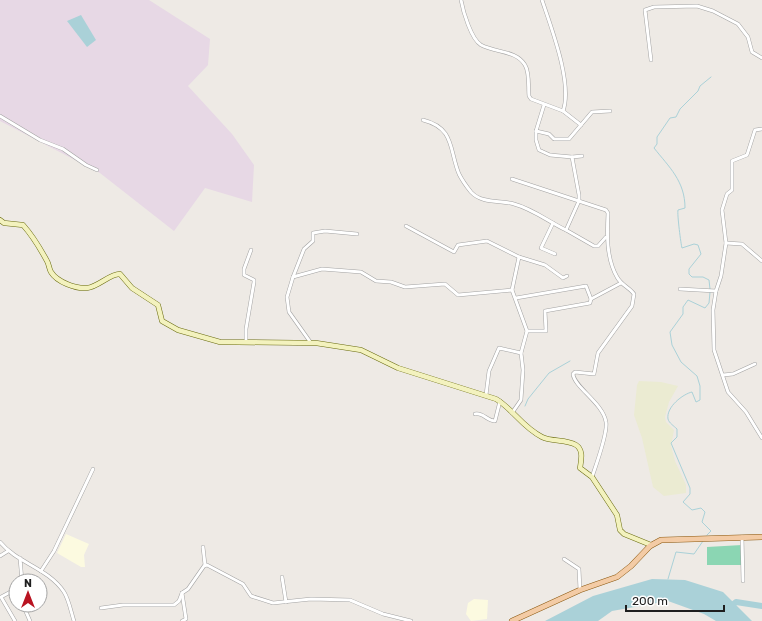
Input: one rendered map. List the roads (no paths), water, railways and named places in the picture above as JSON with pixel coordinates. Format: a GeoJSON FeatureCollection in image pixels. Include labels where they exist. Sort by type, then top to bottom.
{"type":"FeatureCollection","features":[{"type":"Feature","properties":{"kind":"main road"},"geometry":{"type":"LineString","coordinates":[[0,220],[4,223],[23,225],[42,252],[51,273],[63,282],[87,288],[101,283],[115,274],[120,274],[132,288],[158,305],[162,321],[170,327],[210,340],[311,343],[361,350],[398,368],[486,395],[500,401],[524,425],[543,437],[576,445],[580,450],[580,468],[592,477],[617,515],[620,530],[624,534],[651,545]]}},
{"type":"Feature","properties":{"kind":"main road"},"geometry":{"type":"LineString","coordinates":[[512,621],[580,590],[617,577],[631,566],[651,545],[661,540],[762,537]]}},
{"type":"Feature","properties":{"kind":"street"},"geometry":{"type":"LineString","coordinates":[[461,0],[466,18],[476,41],[487,47],[515,55],[526,68],[529,96],[535,102],[563,111],[581,125]]}},
{"type":"Feature","properties":{"kind":"street"},"geometry":{"type":"LineString","coordinates":[[542,0],[552,30],[564,78],[565,105],[563,111]]}},
{"type":"Feature","properties":{"kind":"street"},"geometry":{"type":"LineString","coordinates":[[651,60],[646,10],[654,7],[697,6],[735,21],[748,37],[752,52],[762,58]]}},
{"type":"Feature","properties":{"kind":"street"},"geometry":{"type":"LineString","coordinates":[[544,104],[536,130],[536,140],[540,150],[550,155],[572,157],[582,156]]}},
{"type":"Feature","properties":{"kind":"street"},"geometry":{"type":"LineString","coordinates":[[536,130],[549,134],[554,139],[570,139],[592,112],[610,111]]}},
{"type":"Feature","properties":{"kind":"street"},"geometry":{"type":"LineString","coordinates":[[0,116],[11,121],[40,140],[63,149],[86,165],[97,170]]}},
{"type":"Feature","properties":{"kind":"street"},"geometry":{"type":"LineString","coordinates":[[423,120],[437,125],[450,141],[459,174],[473,194],[485,200],[513,203],[528,208],[594,246],[598,246],[606,237]]}},
{"type":"Feature","properties":{"kind":"street"},"geometry":{"type":"LineString","coordinates":[[762,129],[755,130],[747,155],[732,161],[732,190],[727,194],[722,210],[726,243],[721,276],[714,290],[713,310],[714,350],[728,392],[746,412],[762,438]]}},
{"type":"Feature","properties":{"kind":"street"},"geometry":{"type":"LineString","coordinates":[[566,230],[579,201],[579,190],[572,157]]}},
{"type":"Feature","properties":{"kind":"street"},"geometry":{"type":"LineString","coordinates":[[512,179],[606,210],[608,213],[606,237],[613,267],[621,283],[628,286],[634,294],[632,306],[599,350],[594,374],[575,372],[573,374],[578,384],[600,408],[606,422],[592,477]]}},
{"type":"Feature","properties":{"kind":"street"},"geometry":{"type":"LineString","coordinates":[[553,223],[541,248],[555,254]]}},
{"type":"Feature","properties":{"kind":"street"},"geometry":{"type":"LineString","coordinates":[[406,226],[454,252],[458,245],[487,241],[519,257],[545,265],[553,269],[563,278],[567,276]]}},
{"type":"Feature","properties":{"kind":"street"},"geometry":{"type":"LineString","coordinates":[[311,343],[289,312],[287,297],[304,249],[313,241],[313,233],[325,231],[357,234]]}},
{"type":"Feature","properties":{"kind":"street"},"geometry":{"type":"LineString","coordinates":[[726,243],[742,244],[762,261]]}},
{"type":"Feature","properties":{"kind":"street"},"geometry":{"type":"LineString","coordinates":[[246,342],[246,329],[254,280],[244,275],[244,269],[251,250]]}},
{"type":"Feature","properties":{"kind":"street"},"geometry":{"type":"LineString","coordinates":[[512,413],[521,400],[523,370],[521,353],[527,330],[512,290],[519,257]]}},
{"type":"Feature","properties":{"kind":"street"},"geometry":{"type":"LineString","coordinates":[[293,277],[322,269],[361,272],[376,281],[391,282],[405,287],[445,284],[458,295],[512,290]]}},
{"type":"Feature","properties":{"kind":"street"},"geometry":{"type":"LineString","coordinates":[[527,330],[546,331],[545,311],[590,303],[591,300],[621,283]]}},
{"type":"Feature","properties":{"kind":"street"},"geometry":{"type":"LineString","coordinates":[[516,298],[586,286],[591,300]]}},
{"type":"Feature","properties":{"kind":"street"},"geometry":{"type":"LineString","coordinates":[[680,289],[714,290]]}},
{"type":"Feature","properties":{"kind":"street"},"geometry":{"type":"LineString","coordinates":[[486,395],[489,371],[499,348],[521,353]]}},
{"type":"Feature","properties":{"kind":"street"},"geometry":{"type":"LineString","coordinates":[[723,375],[733,374],[755,364]]}},
{"type":"Feature","properties":{"kind":"street"},"geometry":{"type":"LineString","coordinates":[[475,414],[482,414],[490,420],[495,421],[500,401]]}},
{"type":"Feature","properties":{"kind":"street"},"geometry":{"type":"LineString","coordinates":[[41,571],[54,551],[93,469]]}},
{"type":"Feature","properties":{"kind":"street"},"geometry":{"type":"LineString","coordinates":[[742,537],[743,581]]}},
{"type":"Feature","properties":{"kind":"street"},"geometry":{"type":"LineString","coordinates":[[0,542],[8,551],[41,571],[64,592],[74,621]]}},
{"type":"Feature","properties":{"kind":"street"},"geometry":{"type":"LineString","coordinates":[[102,608],[123,605],[174,605],[179,601],[182,593],[188,589],[205,565],[203,547]]}},
{"type":"Feature","properties":{"kind":"street"},"geometry":{"type":"LineString","coordinates":[[0,556],[8,551]]}},
{"type":"Feature","properties":{"kind":"street"},"geometry":{"type":"LineString","coordinates":[[20,558],[21,573]]}},
{"type":"Feature","properties":{"kind":"street"},"geometry":{"type":"LineString","coordinates":[[564,558],[579,569],[580,590]]}},
{"type":"Feature","properties":{"kind":"street"},"geometry":{"type":"LineString","coordinates":[[205,565],[220,571],[243,584],[247,588],[249,594],[266,602],[286,602],[311,599],[350,600],[383,614],[411,621]]}},
{"type":"Feature","properties":{"kind":"street"},"geometry":{"type":"LineString","coordinates":[[282,577],[286,602]]}},
{"type":"Feature","properties":{"kind":"street"},"geometry":{"type":"LineString","coordinates":[[8,593],[1,597],[8,609]]}},
{"type":"Feature","properties":{"kind":"street"},"geometry":{"type":"LineString","coordinates":[[182,593],[186,619],[182,621]]}},
{"type":"Feature","properties":{"kind":"water"},"geometry":{"type":"Polygon","coordinates":[[[81,15],[96,40],[87,47],[67,21],[81,15]]]}},
{"type":"Feature","properties":{"kind":"water"},"geometry":{"type":"Polygon","coordinates":[[[652,579],[685,580],[723,592],[752,621],[716,621],[704,614],[668,601],[612,611],[598,621],[545,621],[593,596],[652,579]]]}},
{"type":"Feature","properties":{"kind":"waterway"},"geometry":{"type":"LineString","coordinates":[[710,289],[709,280],[703,277],[692,277],[689,274],[689,269],[701,254],[698,245],[694,244],[682,248],[678,213],[678,210],[685,208],[682,190],[675,175],[654,148],[657,144],[657,137],[670,118],[676,117],[680,109],[698,91],[700,86],[711,77]]}},
{"type":"Feature","properties":{"kind":"waterway"},"geometry":{"type":"LineString","coordinates":[[707,535],[711,531],[702,522],[705,512],[701,508],[692,510],[683,502],[690,494],[690,488],[671,443],[677,437],[677,429],[670,423],[668,414],[672,406],[688,393],[692,392],[696,402],[700,400],[700,386],[697,376],[681,362],[672,345],[670,332],[683,314],[683,307],[688,300],[705,308],[709,303],[710,292]]}},
{"type":"Feature","properties":{"kind":"waterway"},"geometry":{"type":"LineString","coordinates":[[525,406],[528,399],[549,373],[570,361]]}},
{"type":"Feature","properties":{"kind":"waterway"},"geometry":{"type":"LineString","coordinates":[[668,579],[676,552],[694,554],[703,541]]}},
{"type":"Feature","properties":{"kind":"waterway"},"geometry":{"type":"LineString","coordinates":[[730,607],[736,602],[762,606]]}}]}
